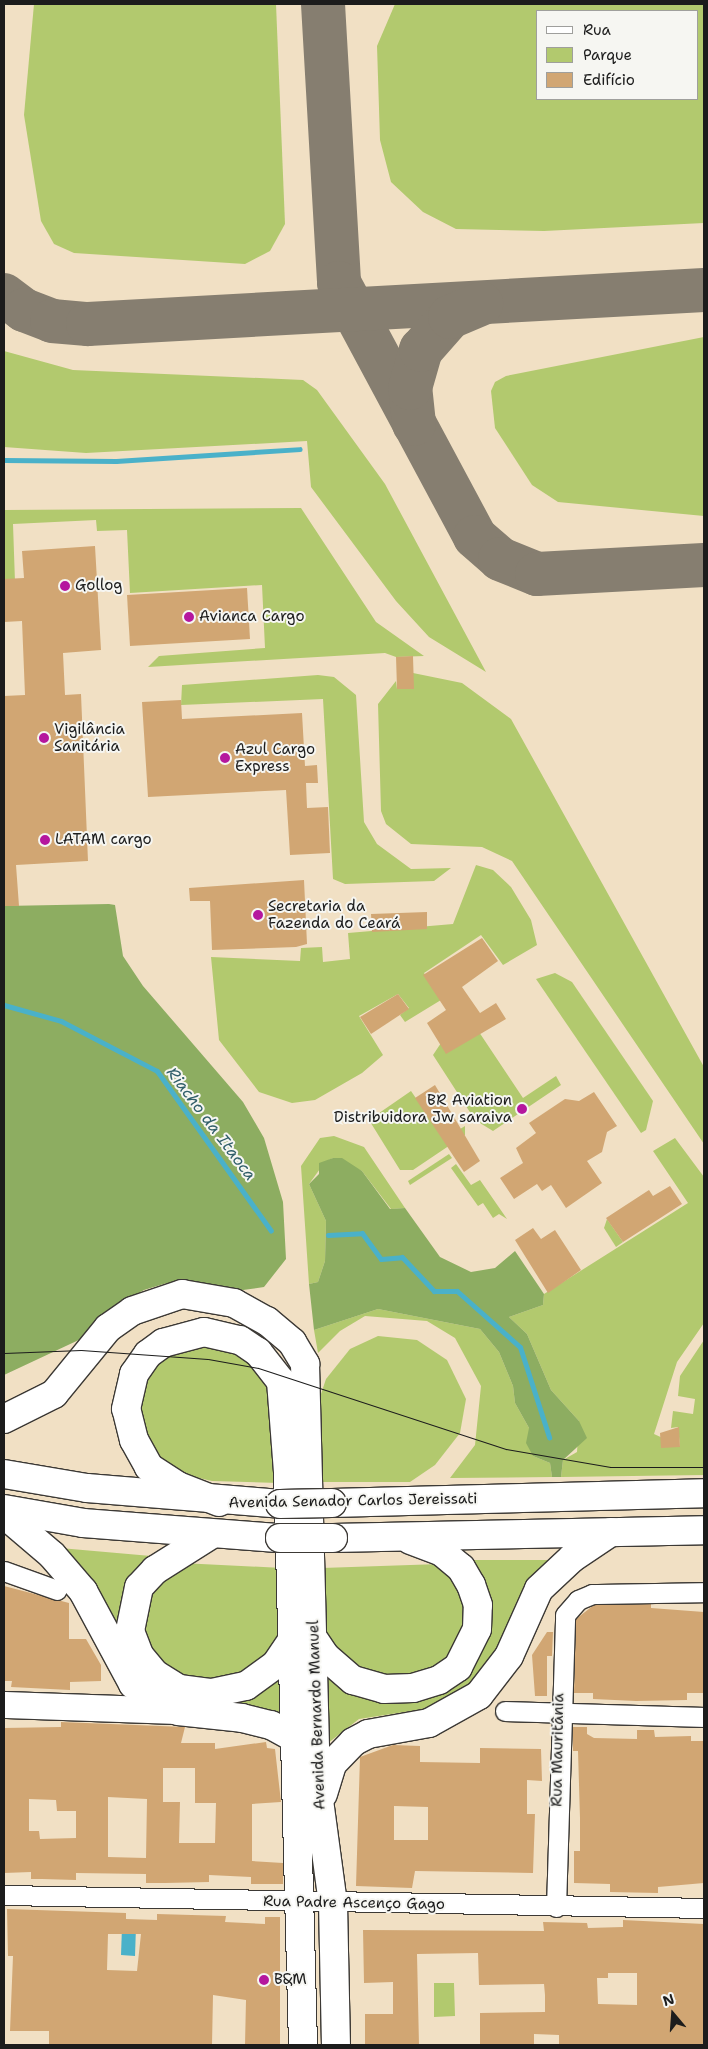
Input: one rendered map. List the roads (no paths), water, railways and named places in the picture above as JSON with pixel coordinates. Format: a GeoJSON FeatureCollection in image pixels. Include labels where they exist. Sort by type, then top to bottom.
{"type":"FeatureCollection","features":[{"type":"Feature","properties":{"kind":"main road","name":"Avenida Bernardo Manuel"},"geometry":{"type":"LineString","coordinates":[[4,1419],[54,1394],[108,1328],[132,1311],[182,1294],[234,1303],[267,1321],[292,1342],[305,1364],[308,1413],[302,1639],[294,1738],[303,2045]]}},
{"type":"Feature","properties":{"kind":"main road","name":"Avenida Bernardo Manuel"},"geometry":{"type":"LineString","coordinates":[[219,1502],[158,1475],[142,1456],[128,1423],[128,1391],[134,1374],[163,1343],[204,1332],[240,1340],[264,1358],[281,1381],[302,1639],[332,1903],[336,2045]]}},
{"type":"Feature","properties":{"kind":"main road","name":"Avenida Senador Carlos Jereissati"},"geometry":{"type":"LineString","coordinates":[[4,1474],[87,1488],[219,1502],[280,1504],[704,1493]]}},
{"type":"Feature","properties":{"kind":"main road"},"geometry":{"type":"LineString","coordinates":[[4,1509],[83,1523],[209,1536],[333,1538],[704,1530]]}},
{"type":"Feature","properties":{"kind":"main road"},"geometry":{"type":"LineString","coordinates":[[4,1514],[52,1555],[83,1591],[133,1684],[178,1711],[242,1718],[271,1725],[294,1738]]}},
{"type":"Feature","properties":{"kind":"main road"},"geometry":{"type":"LineString","coordinates":[[320,1805],[332,1764],[352,1742],[368,1734],[429,1723],[479,1695],[509,1656],[539,1589],[572,1558],[611,1532]]}},
{"type":"Feature","properties":{"kind":"main road"},"geometry":{"type":"LineString","coordinates":[[209,1536],[155,1570],[138,1587],[130,1631],[139,1656],[155,1674],[180,1689],[212,1694],[246,1686],[276,1664],[302,1639],[353,1680],[384,1689],[413,1688],[439,1680],[458,1667],[477,1629],[478,1605],[471,1585],[461,1568],[442,1552],[400,1536]]}},
{"type":"Feature","properties":{"kind":"street"},"geometry":{"type":"LineString","coordinates":[[4,1571],[57,1590]]}},
{"type":"Feature","properties":{"kind":"street","name":"Rua Mauritânia"},"geometry":{"type":"LineString","coordinates":[[556,1907],[558,1712],[561,1632],[564,1615],[578,1600],[592,1594],[704,1592]]}},
{"type":"Feature","properties":{"kind":"street"},"geometry":{"type":"LineString","coordinates":[[4,1705],[178,1711]]}},
{"type":"Feature","properties":{"kind":"street"},"geometry":{"type":"LineString","coordinates":[[505,1711],[704,1716]]}},
{"type":"Feature","properties":{"kind":"street","name":"Rua Padre Ascenço Gago"},"geometry":{"type":"LineString","coordinates":[[4,1895],[300,1903],[704,1908]]}},
{"type":"Feature","properties":{"kind":"water"},"geometry":{"type":"Polygon","coordinates":[[[122,1927],[136,1927],[135,1956],[121,1955],[122,1927]]]}},
{"type":"Feature","properties":{"kind":"waterway"},"geometry":{"type":"LineString","coordinates":[[4,460],[116,461],[300,449]]}},
{"type":"Feature","properties":{"kind":"waterway","name":"Riacho da Itaoca"},"geometry":{"type":"LineString","coordinates":[[4,1005],[61,1021],[157,1071],[271,1231]]}},
{"type":"Feature","properties":{"kind":"waterway","name":"Riacho da Itaoca"},"geometry":{"type":"LineString","coordinates":[[328,1235],[362,1233],[381,1259],[402,1257],[434,1291],[457,1291],[520,1347],[549,1437]]}},
{"type":"Feature","properties":{"kind":"tram line"},"geometry":{"type":"LineString","coordinates":[[4,1353],[81,1350],[208,1359],[258,1368],[506,1449],[610,1467],[704,1467]]}},
{"type":"Feature","properties":{"kind":"place","name":"Gollog"},"geometry":{"type":"Point","coordinates":[65,586]}},
{"type":"Feature","properties":{"kind":"place","name":"Avianca Cargo"},"geometry":{"type":"Point","coordinates":[189,617]}},
{"type":"Feature","properties":{"kind":"place","name":"Vigilância Sanitária"},"geometry":{"type":"Point","coordinates":[44,738]}},
{"type":"Feature","properties":{"kind":"place","name":"Azul Cargo Express"},"geometry":{"type":"Point","coordinates":[225,758]}},
{"type":"Feature","properties":{"kind":"place","name":"LATAM cargo"},"geometry":{"type":"Point","coordinates":[45,840]}},
{"type":"Feature","properties":{"kind":"place","name":"Secretaria da Fazenda do Ceará"},"geometry":{"type":"Point","coordinates":[258,915]}},
{"type":"Feature","properties":{"kind":"place","name":"BR Aviation Distribuidora Jw saraiva"},"geometry":{"type":"Point","coordinates":[522,1109]}},
{"type":"Feature","properties":{"kind":"place","name":"B&M"},"geometry":{"type":"Point","coordinates":[264,1980]}}]}
